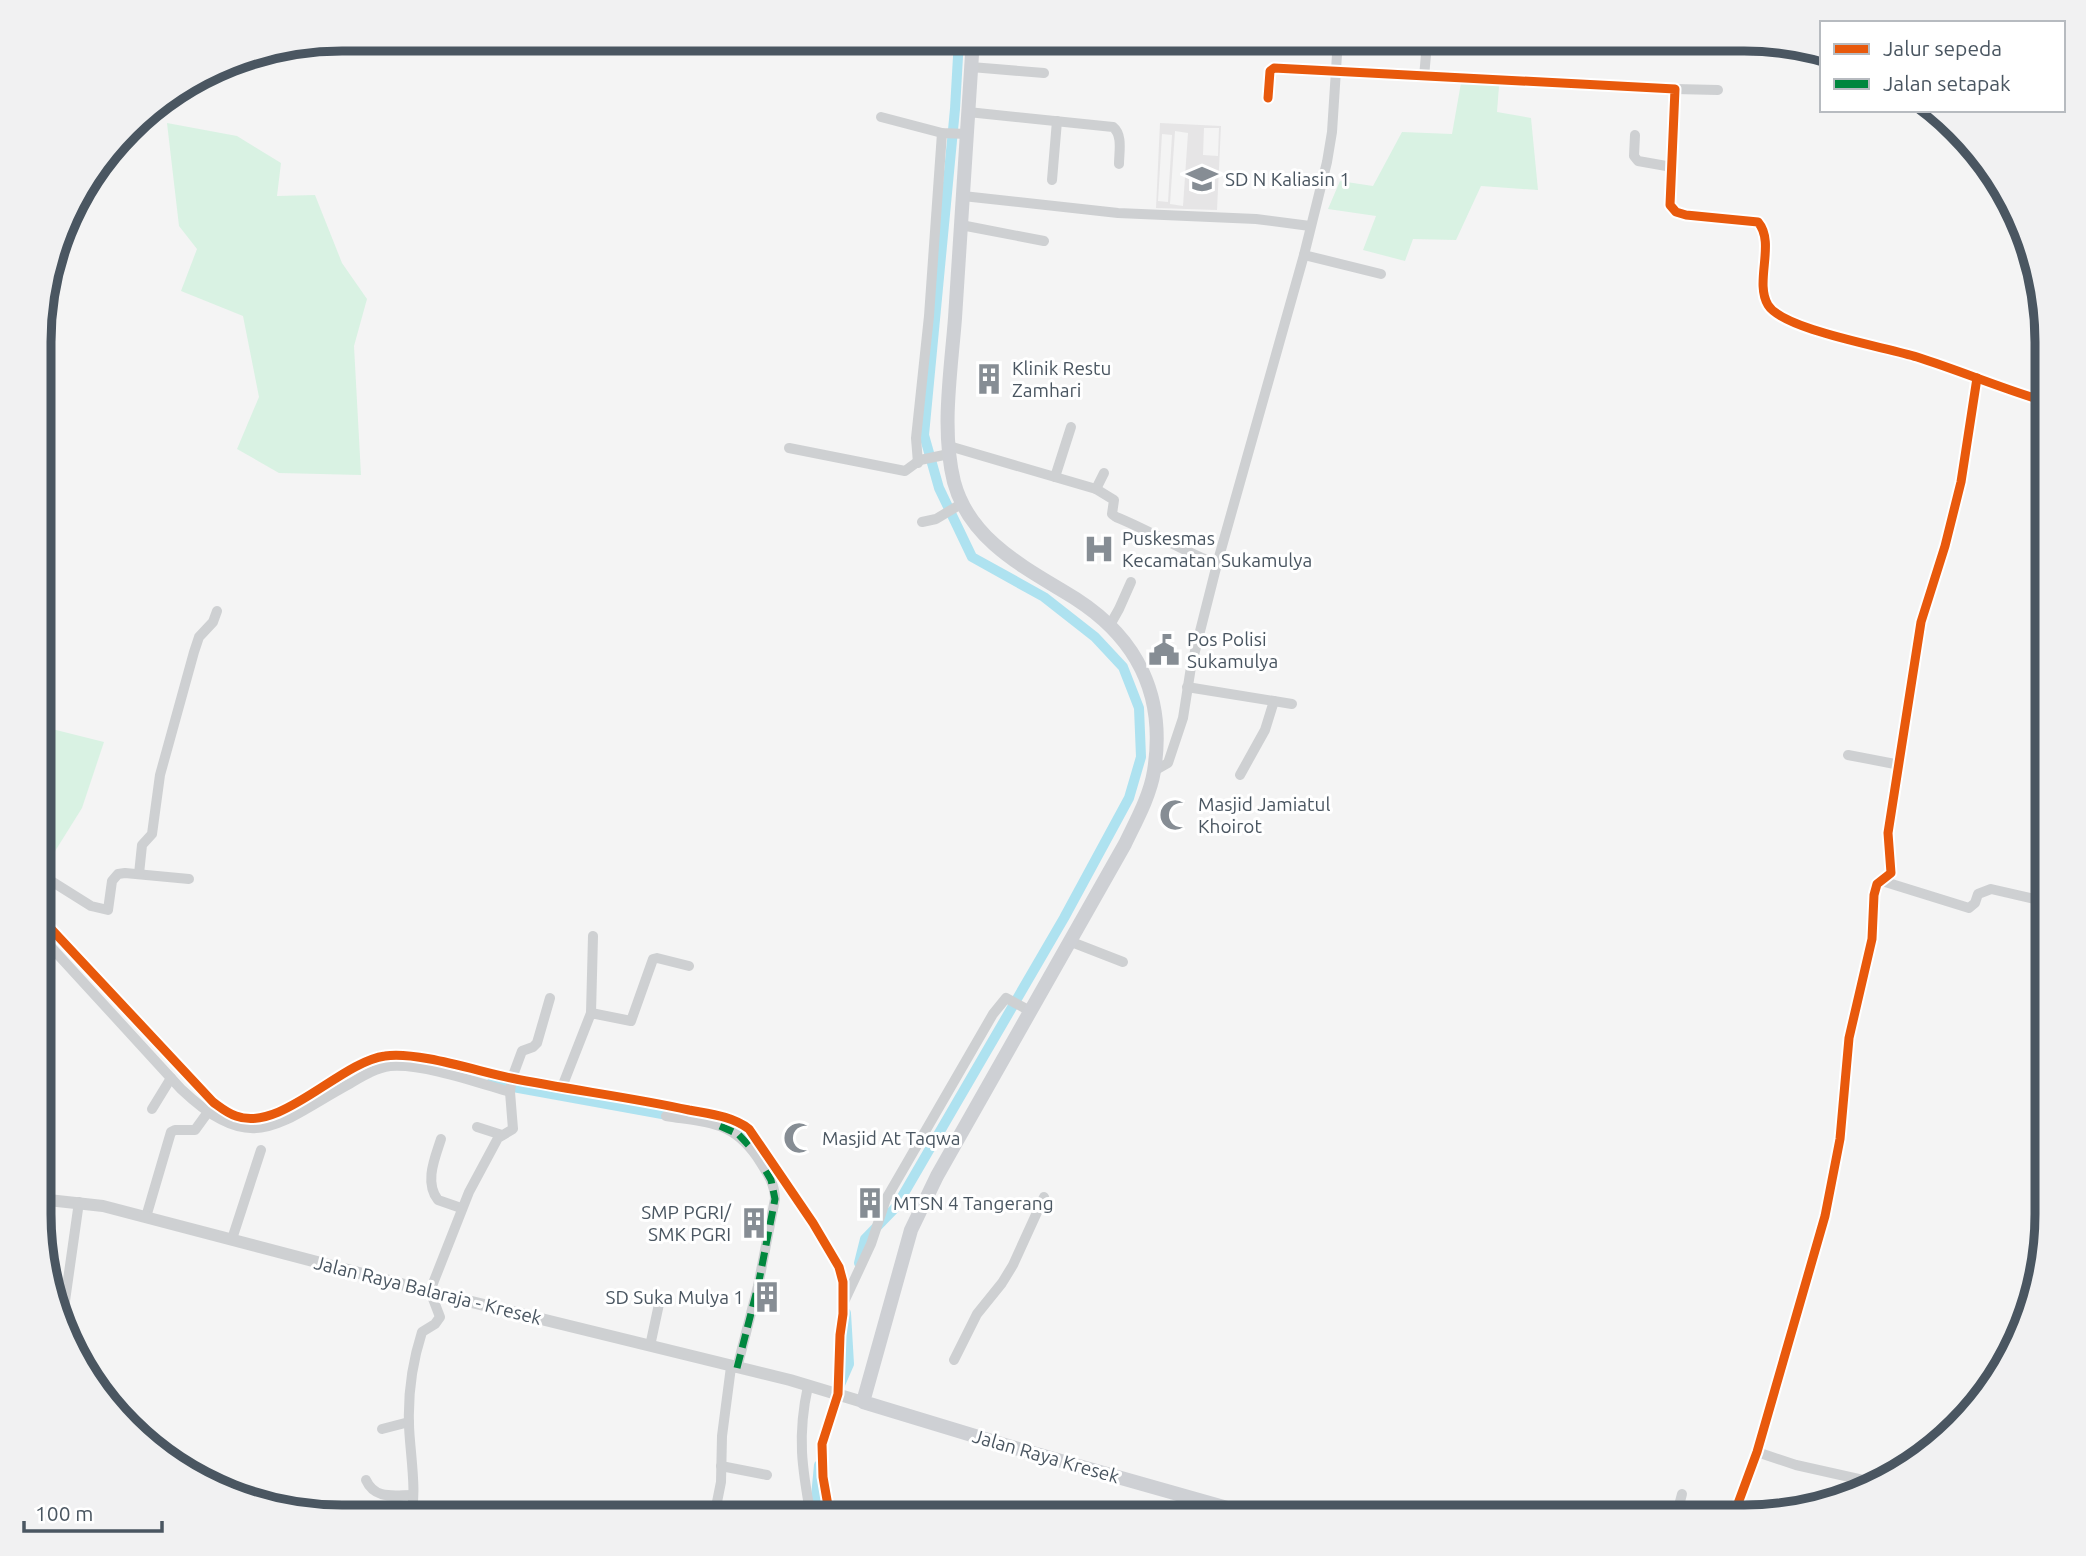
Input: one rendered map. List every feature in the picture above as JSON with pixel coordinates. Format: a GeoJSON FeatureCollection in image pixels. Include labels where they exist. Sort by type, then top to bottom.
{"type":"FeatureCollection","features":[{"type":"Feature","properties":{"kind":"main road"},"geometry":{"type":"LineString","coordinates":[[863,1402],[911,1230],[937,1176],[1125,844],[1154,771],[1154,712],[1148,682],[1134,654],[1110,625],[1079,601],[1001,551],[958,507],[945,452],[972,51]]}},
{"type":"Feature","properties":{"kind":"main road","name":"Jalan Raya Kresek"},"geometry":{"type":"LineString","coordinates":[[863,1402],[1217,1505]]}},
{"type":"Feature","properties":{"kind":"street"},"geometry":{"type":"LineString","coordinates":[[1154,771],[1168,763],[1183,719],[1187,687],[1217,564],[1304,255],[1327,162],[1338,51]]}},
{"type":"Feature","properties":{"kind":"street"},"geometry":{"type":"LineString","coordinates":[[1424,77],[1426,51]]}},
{"type":"Feature","properties":{"kind":"street"},"geometry":{"type":"LineString","coordinates":[[971,67],[1044,73]]}},
{"type":"Feature","properties":{"kind":"street"},"geometry":{"type":"LineString","coordinates":[[1268,98],[1270,71],[1273,68],[1718,90]]}},
{"type":"Feature","properties":{"kind":"street"},"geometry":{"type":"LineString","coordinates":[[1675,89],[1670,205],[1676,212],[1686,215],[1758,222],[1763,227],[1764,291],[1765,299],[1772,310],[1782,317],[1821,332],[1902,352],[2035,398]]}},
{"type":"Feature","properties":{"kind":"street"},"geometry":{"type":"LineString","coordinates":[[968,112],[1113,127],[1119,137],[1119,164]]}},
{"type":"Feature","properties":{"kind":"street"},"geometry":{"type":"LineString","coordinates":[[881,117],[944,134],[965,134]]}},
{"type":"Feature","properties":{"kind":"street"},"geometry":{"type":"LineString","coordinates":[[1052,180],[1058,121]]}},
{"type":"Feature","properties":{"kind":"street"},"geometry":{"type":"LineString","coordinates":[[919,462],[916,438],[944,134]]}},
{"type":"Feature","properties":{"kind":"street"},"geometry":{"type":"LineString","coordinates":[[1635,135],[1634,156],[1638,161],[1672,167]]}},
{"type":"Feature","properties":{"kind":"street"},"geometry":{"type":"LineString","coordinates":[[962,196],[1105,212],[1256,219],[1310,226]]}},
{"type":"Feature","properties":{"kind":"street"},"geometry":{"type":"LineString","coordinates":[[961,225],[1044,241]]}},
{"type":"Feature","properties":{"kind":"street"},"geometry":{"type":"LineString","coordinates":[[1304,255],[1381,274]]}},
{"type":"Feature","properties":{"kind":"street"},"geometry":{"type":"LineString","coordinates":[[1737,1505],[1757,1451],[1825,1216],[1840,1139],[1849,1038],[1872,939],[1874,895],[1877,884],[1891,873],[1888,832],[1921,622],[1945,546],[1961,482],[1977,378]]}},
{"type":"Feature","properties":{"kind":"street"},"geometry":{"type":"LineString","coordinates":[[1055,477],[1071,427]]}},
{"type":"Feature","properties":{"kind":"street"},"geometry":{"type":"LineString","coordinates":[[789,448],[899,471],[910,470],[919,462],[945,452],[1055,477],[1096,489],[1112,497],[1112,514],[1116,517],[1167,541],[1177,549],[1217,564]]}},
{"type":"Feature","properties":{"kind":"street"},"geometry":{"type":"LineString","coordinates":[[1096,489],[1104,473]]}},
{"type":"Feature","properties":{"kind":"street"},"geometry":{"type":"LineString","coordinates":[[922,522],[942,516],[958,507]]}},
{"type":"Feature","properties":{"kind":"street"},"geometry":{"type":"LineString","coordinates":[[1110,625],[1131,582]]}},
{"type":"Feature","properties":{"kind":"street"},"geometry":{"type":"LineString","coordinates":[[139,874],[142,845],[152,834],[160,775],[197,644],[203,631],[213,622],[217,611]]}},
{"type":"Feature","properties":{"kind":"street"},"geometry":{"type":"LineString","coordinates":[[1187,687],[1292,704]]}},
{"type":"Feature","properties":{"kind":"street"},"geometry":{"type":"LineString","coordinates":[[1240,775],[1265,730],[1274,701]]}},
{"type":"Feature","properties":{"kind":"street"},"geometry":{"type":"LineString","coordinates":[[1847,755],[1900,765]]}},
{"type":"Feature","properties":{"kind":"street"},"geometry":{"type":"LineString","coordinates":[[51,881],[91,906],[108,910],[114,877],[120,873],[189,879]]}},
{"type":"Feature","properties":{"kind":"street"},"geometry":{"type":"LineString","coordinates":[[1882,881],[1942,898],[1964,908],[1975,904],[1978,894],[1991,889],[2035,899]]}},
{"type":"Feature","properties":{"kind":"street"},"geometry":{"type":"LineString","coordinates":[[51,931],[171,1078],[208,1112],[233,1126],[255,1129],[264,1127],[309,1108],[368,1073],[389,1066],[511,1085],[562,1087],[718,1116],[738,1121],[750,1129],[813,1223],[839,1267],[843,1282],[836,1393],[822,1444],[823,1477],[828,1505]]}},
{"type":"Feature","properties":{"kind":"street"},"geometry":{"type":"LineString","coordinates":[[562,1087],[591,1013],[593,936]]}},
{"type":"Feature","properties":{"kind":"street"},"geometry":{"type":"LineString","coordinates":[[1069,941],[1124,962]]}},
{"type":"Feature","properties":{"kind":"street"},"geometry":{"type":"LineString","coordinates":[[51,945],[213,1102],[236,1116],[261,1118],[272,1115],[366,1060],[389,1055],[406,1055],[511,1085]]}},
{"type":"Feature","properties":{"kind":"street"},"geometry":{"type":"LineString","coordinates":[[591,1013],[630,1022],[653,959],[689,966]]}},
{"type":"Feature","properties":{"kind":"street"},"geometry":{"type":"LineString","coordinates":[[412,1505],[410,1397],[421,1335],[440,1317],[430,1291],[461,1208],[502,1135],[510,1132],[513,1127],[511,1085],[522,1051],[533,1047],[537,1042],[550,998]]}},
{"type":"Feature","properties":{"kind":"street"},"geometry":{"type":"LineString","coordinates":[[843,1304],[859,1273],[886,1199],[993,1014],[1003,999],[1013,1001],[1030,1012]]}},
{"type":"Feature","properties":{"kind":"street"},"geometry":{"type":"LineString","coordinates":[[152,1108],[171,1078]]}},
{"type":"Feature","properties":{"kind":"street"},"geometry":{"type":"LineString","coordinates":[[146,1217],[171,1132],[195,1130],[208,1112]]}},
{"type":"Feature","properties":{"kind":"street"},"geometry":{"type":"LineString","coordinates":[[666,1116],[724,1127],[738,1134],[753,1151],[774,1189],[775,1199],[758,1286],[734,1368],[722,1436],[721,1482],[716,1505]]}},
{"type":"Feature","properties":{"kind":"street"},"geometry":{"type":"LineString","coordinates":[[477,1126],[502,1135]]}},
{"type":"Feature","properties":{"kind":"street"},"geometry":{"type":"LineString","coordinates":[[441,1139],[432,1172],[432,1189],[438,1200],[461,1208]]}},
{"type":"Feature","properties":{"kind":"street"},"geometry":{"type":"LineString","coordinates":[[232,1239],[261,1150]]}},
{"type":"Feature","properties":{"kind":"street"},"geometry":{"type":"LineString","coordinates":[[954,1360],[977,1314],[1013,1265],[1044,1197]]}},
{"type":"Feature","properties":{"kind":"street","name":"Jalan Raya Balaraja - Kresek"},"geometry":{"type":"LineString","coordinates":[[51,1200],[79,1202],[146,1217],[836,1393]]}},
{"type":"Feature","properties":{"kind":"street"},"geometry":{"type":"LineString","coordinates":[[65,1305],[79,1202]]}},
{"type":"Feature","properties":{"kind":"street"},"geometry":{"type":"LineString","coordinates":[[650,1346],[659,1304]]}},
{"type":"Feature","properties":{"kind":"street"},"geometry":{"type":"LineString","coordinates":[[809,1505],[800,1433],[812,1387]]}},
{"type":"Feature","properties":{"kind":"street","name":"Jalan Raya Kresek"},"geometry":{"type":"LineString","coordinates":[[836,1393],[863,1402]]}},
{"type":"Feature","properties":{"kind":"street"},"geometry":{"type":"LineString","coordinates":[[382,1429],[409,1422]]}},
{"type":"Feature","properties":{"kind":"street"},"geometry":{"type":"LineString","coordinates":[[1757,1451],[1797,1465],[1863,1480]]}},
{"type":"Feature","properties":{"kind":"street"},"geometry":{"type":"LineString","coordinates":[[721,1466],[767,1475]]}},
{"type":"Feature","properties":{"kind":"street"},"geometry":{"type":"LineString","coordinates":[[366,1480],[374,1493],[413,1495]]}},
{"type":"Feature","properties":{"kind":"street"},"geometry":{"type":"LineString","coordinates":[[1679,1505],[1682,1494]]}},
{"type":"Feature","properties":{"kind":"shaded area","name":"SD N Kaliasin 1"},"geometry":{"type":"Polygon","coordinates":[[[1160,123],[1221,126],[1217,210],[1156,208],[1160,123]],[[1204,128],[1203,155],[1218,156],[1219,128],[1204,128]],[[1175,131],[1170,204],[1183,206],[1188,133],[1175,131]],[[1162,134],[1158,201],[1168,202],[1172,135],[1162,134]]]}},
{"type":"Feature","properties":{"kind":"green space"},"geometry":{"type":"Polygon","coordinates":[[[1461,83],[1499,86],[1497,112],[1531,118],[1538,190],[1481,186],[1456,240],[1413,239],[1405,261],[1363,250],[1376,216],[1328,209],[1340,181],[1373,186],[1402,132],[1452,134],[1461,83]]]}},
{"type":"Feature","properties":{"kind":"green space"},"geometry":{"type":"Polygon","coordinates":[[[167,123],[237,136],[281,163],[277,196],[315,195],[342,263],[367,299],[354,346],[361,475],[279,473],[237,449],[259,397],[243,316],[181,291],[197,249],[179,226],[167,123]]]}},
{"type":"Feature","properties":{"kind":"green space"},"geometry":{"type":"Polygon","coordinates":[[[51,729],[104,742],[82,808],[52,856],[51,729]]]}},
{"type":"Feature","properties":{"kind":"waterway"},"geometry":{"type":"LineString","coordinates":[[859,1263],[865,1239],[896,1207],[1064,918],[1129,798],[1141,757],[1139,708],[1123,667],[1095,637],[1044,597],[972,557],[939,488],[924,435],[958,51]]}},
{"type":"Feature","properties":{"kind":"waterway"},"geometry":{"type":"LineString","coordinates":[[491,1083],[673,1116]]}},
{"type":"Feature","properties":{"kind":"waterway"},"geometry":{"type":"LineString","coordinates":[[722,1125],[740,1132],[761,1154]]}},
{"type":"Feature","properties":{"kind":"waterway"},"geometry":{"type":"LineString","coordinates":[[839,1387],[849,1364],[846,1313]]}},
{"type":"Feature","properties":{"kind":"waterway"},"geometry":{"type":"LineString","coordinates":[[815,1505],[819,1465]]}},
{"type":"Feature","properties":{"kind":"marked path"},"geometry":{"type":"LineString","coordinates":[[720,1126],[738,1134],[753,1150]]}},
{"type":"Feature","properties":{"kind":"marked path"},"geometry":{"type":"LineString","coordinates":[[737,1368],[758,1286],[775,1199],[771,1180],[764,1168]]}},
{"type":"Feature","properties":{"kind":"cycle path"},"geometry":{"type":"LineString","coordinates":[[1268,98],[1270,71],[1274,68],[1675,89],[1670,205],[1676,212],[1686,215],[1758,222],[1765,241],[1764,296],[1777,314],[1814,330],[1917,357],[2035,398]]}},
{"type":"Feature","properties":{"kind":"cycle path"},"geometry":{"type":"LineString","coordinates":[[1737,1505],[1757,1452],[1825,1216],[1840,1139],[1849,1038],[1872,939],[1874,895],[1877,884],[1891,873],[1888,833],[1921,622],[1945,546],[1961,482],[1977,378]]}},
{"type":"Feature","properties":{"kind":"cycle path"},"geometry":{"type":"LineString","coordinates":[[51,929],[213,1102],[236,1116],[253,1119],[272,1115],[349,1070],[368,1061],[398,1055],[713,1114],[749,1129],[813,1223],[839,1267],[843,1282],[838,1394],[822,1444],[823,1477],[828,1505]]}},
{"type":"Feature","properties":{"kind":"place","name":"SD N Kaliasin 1"},"geometry":{"type":"Point","coordinates":[1202,179]}},
{"type":"Feature","properties":{"kind":"place","name":"Klinik Restu Zamhari"},"geometry":{"type":"Point","coordinates":[989,379]}},
{"type":"Feature","properties":{"kind":"place","name":"Puskesmas Kecamatan Sukamulya"},"geometry":{"type":"Point","coordinates":[1099,549]}},
{"type":"Feature","properties":{"kind":"place","name":"Pos Polisi Sukamulya"},"geometry":{"type":"Point","coordinates":[1164,650]}},
{"type":"Feature","properties":{"kind":"place","name":"Masjid Jamiatul Khoirot"},"geometry":{"type":"Point","coordinates":[1175,815]}},
{"type":"Feature","properties":{"kind":"place","name":"Masjid At Taqwa"},"geometry":{"type":"Point","coordinates":[799,1138]}},
{"type":"Feature","properties":{"kind":"place","name":"MTSN 4 Tangerang"},"geometry":{"type":"Point","coordinates":[870,1203]}},
{"type":"Feature","properties":{"kind":"place","name":"SMP PGRI/ SMK PGRI"},"geometry":{"type":"Point","coordinates":[754,1223]}},
{"type":"Feature","properties":{"kind":"place","name":"SD Suka Mulya 1"},"geometry":{"type":"Point","coordinates":[767,1297]}}]}
